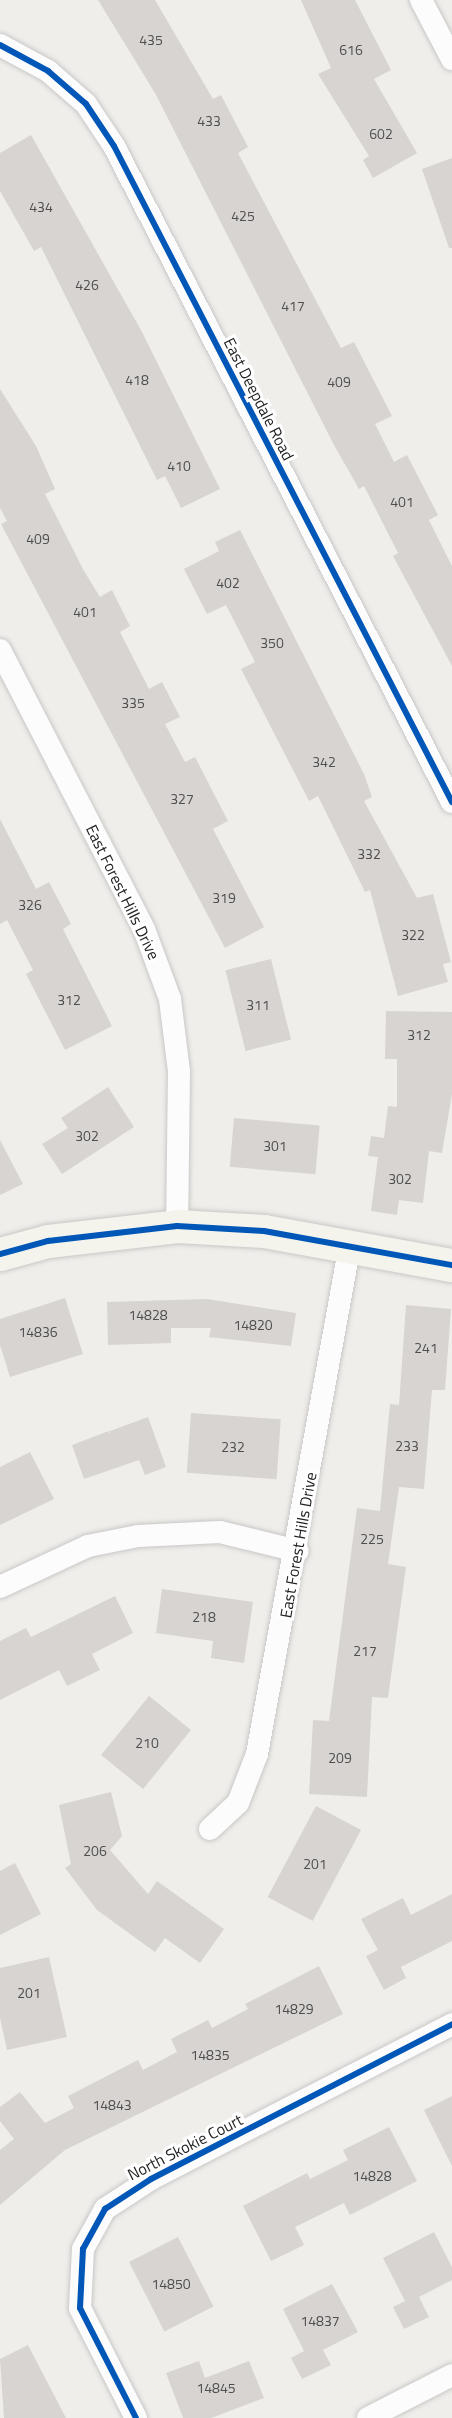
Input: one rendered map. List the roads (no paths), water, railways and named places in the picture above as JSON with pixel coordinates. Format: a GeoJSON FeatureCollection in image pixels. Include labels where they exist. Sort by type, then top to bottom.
{"type":"FeatureCollection","features":[{"type":"Feature","properties":{"kind":"street"},"geometry":{"type":"LineString","coordinates":[[421,0],[452,59]]}},
{"type":"Feature","properties":{"kind":"street","name":"East Deepdale Road"},"geometry":{"type":"LineString","coordinates":[[0,45],[48,72],[86,104],[114,146],[452,802]]}},
{"type":"Feature","properties":{"kind":"street","name":"East Forest Hills Drive"},"geometry":{"type":"LineString","coordinates":[[0,650],[144,929],[166,988],[179,1071],[177,1226]]}},
{"type":"Feature","properties":{"kind":"street"},"geometry":{"type":"LineString","coordinates":[[0,1254],[48,1241],[177,1226],[264,1231],[452,1265]]}},
{"type":"Feature","properties":{"kind":"street","name":"East Forest Hills Drive"},"geometry":{"type":"LineString","coordinates":[[210,1829],[238,1803],[257,1754],[298,1551],[350,1245]]}},
{"type":"Feature","properties":{"kind":"street"},"geometry":{"type":"LineString","coordinates":[[0,1587],[88,1546],[138,1536],[220,1532],[298,1551]]}},
{"type":"Feature","properties":{"kind":"street","name":"North Skokie Court"},"geometry":{"type":"LineString","coordinates":[[136,2418],[80,2308],[83,2249],[105,2210],[133,2189],[452,2024]]}},
{"type":"Feature","properties":{"kind":"street"},"geometry":{"type":"LineString","coordinates":[[368,2418],[452,2375]]}}]}
